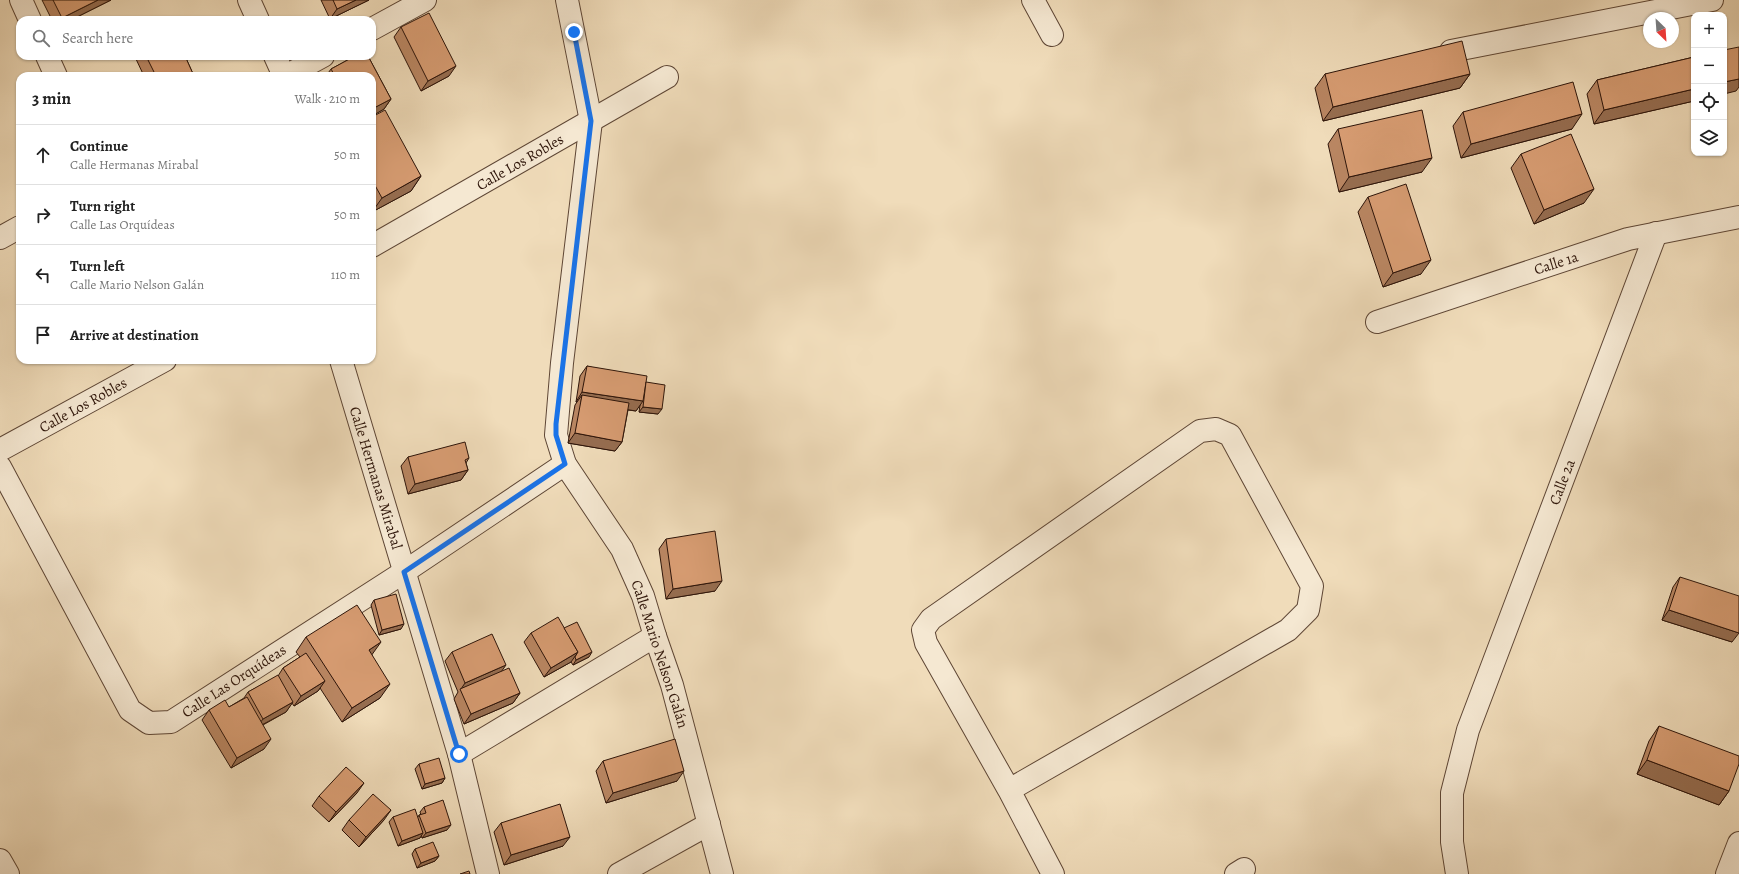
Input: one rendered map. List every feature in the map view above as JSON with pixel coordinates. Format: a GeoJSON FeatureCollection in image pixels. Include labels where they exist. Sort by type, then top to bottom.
{"type":"FeatureCollection","features":[{"type":"Feature","properties":{"kind":"street"},"geometry":{"type":"LineString","coordinates":[[21,0],[28,16]]}},
{"type":"Feature","properties":{"kind":"street"},"geometry":{"type":"LineString","coordinates":[[249,0],[256,16]]}},
{"type":"Feature","properties":{"kind":"street"},"geometry":{"type":"LineString","coordinates":[[376,25],[394,8],[425,0]]}},
{"type":"Feature","properties":{"kind":"street","name":"Calle Mario Nelson Galán"},"geometry":{"type":"LineString","coordinates":[[567,0],[591,121],[556,424],[556,435],[565,464],[622,549],[643,596],[672,684],[722,874]]}},
{"type":"Feature","properties":{"kind":"street"},"geometry":{"type":"LineString","coordinates":[[1033,0],[1052,35]]}},
{"type":"Feature","properties":{"kind":"street"},"geometry":{"type":"LineString","coordinates":[[1451,51],[1712,0]]}},
{"type":"Feature","properties":{"kind":"street"},"geometry":{"type":"LineString","coordinates":[[49,60],[54,72]]}},
{"type":"Feature","properties":{"kind":"street"},"geometry":{"type":"LineString","coordinates":[[277,60],[283,72]]}},
{"type":"Feature","properties":{"kind":"street"},"geometry":{"type":"LineString","coordinates":[[293,72],[315,60]]}},
{"type":"Feature","properties":{"kind":"street","name":"Calle Los Robles"},"geometry":{"type":"LineString","coordinates":[[376,244],[667,77]]}},
{"type":"Feature","properties":{"kind":"street","name":"Calle 1a"},"geometry":{"type":"LineString","coordinates":[[1377,322],[1628,239],[1739,217]]}},
{"type":"Feature","properties":{"kind":"street"},"geometry":{"type":"LineString","coordinates":[[0,238],[16,229]]}},
{"type":"Feature","properties":{"kind":"street","name":"Calle 2a"},"geometry":{"type":"LineString","coordinates":[[1457,874],[1452,842],[1452,793],[1468,730],[1656,233]]}},
{"type":"Feature","properties":{"kind":"street","name":"Calle Los Robles"},"geometry":{"type":"LineString","coordinates":[[0,450],[158,364]]}},
{"type":"Feature","properties":{"kind":"street","name":"Calle Hermanas Mirabal"},"geometry":{"type":"LineString","coordinates":[[342,364],[459,754],[488,874]]}},
{"type":"Feature","properties":{"kind":"street"},"geometry":{"type":"LineString","coordinates":[[1009,790],[1288,630],[1308,610],[1312,586],[1230,435],[1216,429],[1200,432],[931,619],[924,630],[926,643],[1009,790],[1053,874]]}},
{"type":"Feature","properties":{"kind":"street","name":"Calle Las Orquídeas"},"geometry":{"type":"LineString","coordinates":[[0,467],[130,710],[149,723],[171,722],[404,572],[565,464]]}},
{"type":"Feature","properties":{"kind":"street"},"geometry":{"type":"LineString","coordinates":[[459,754],[655,636]]}},
{"type":"Feature","properties":{"kind":"street"},"geometry":{"type":"LineString","coordinates":[[619,874],[709,824]]}},
{"type":"Feature","properties":{"kind":"street"},"geometry":{"type":"LineString","coordinates":[[1727,874],[1739,843]]}},
{"type":"Feature","properties":{"kind":"street"},"geometry":{"type":"LineString","coordinates":[[0,860],[8,874]]}},
{"type":"Feature","properties":{"kind":"building"},"geometry":{"type":"Polygon","coordinates":[[[53,0],[98,0],[66,16],[61,16],[53,0]]]}},
{"type":"Feature","properties":{"kind":"building"},"geometry":{"type":"Polygon","coordinates":[[[333,0],[356,0],[337,9],[333,0]]]}},
{"type":"Feature","properties":{"kind":"building"},"geometry":{"type":"Polygon","coordinates":[[[429,13],[456,66],[428,81],[401,27],[429,13]]]}},
{"type":"Feature","properties":{"kind":"building"},"geometry":{"type":"Polygon","coordinates":[[[1462,41],[1470,74],[1333,107],[1325,74],[1462,41]]]}},
{"type":"Feature","properties":{"kind":"building"},"geometry":{"type":"Polygon","coordinates":[[[1739,47],[1739,79],[1727,81],[1727,49],[1739,47]]]}},
{"type":"Feature","properties":{"kind":"building"},"geometry":{"type":"Polygon","coordinates":[[[1691,58],[1691,90],[1604,110],[1597,80],[1691,58]]]}},
{"type":"Feature","properties":{"kind":"building"},"geometry":{"type":"Polygon","coordinates":[[[148,60],[187,60],[192,72],[154,72],[148,60]]]}},
{"type":"Feature","properties":{"kind":"building"},"geometry":{"type":"Polygon","coordinates":[[[348,60],[370,60],[391,99],[376,107],[376,72],[333,72],[331,69],[348,60]]]}},
{"type":"Feature","properties":{"kind":"building"},"geometry":{"type":"Polygon","coordinates":[[[1573,82],[1582,114],[1471,144],[1463,112],[1573,82]]]}},
{"type":"Feature","properties":{"kind":"building"},"geometry":{"type":"Polygon","coordinates":[[[385,110],[421,176],[382,198],[376,187],[376,115],[385,110]]]}},
{"type":"Feature","properties":{"kind":"building"},"geometry":{"type":"Polygon","coordinates":[[[1422,110],[1432,158],[1349,177],[1338,129],[1422,110]]]}},
{"type":"Feature","properties":{"kind":"building"},"geometry":{"type":"Polygon","coordinates":[[[1571,134],[1594,189],[1544,210],[1521,154],[1571,134]]]}},
{"type":"Feature","properties":{"kind":"building"},"geometry":{"type":"Polygon","coordinates":[[[1406,184],[1431,260],[1393,273],[1368,197],[1406,184]]]}},
{"type":"Feature","properties":{"kind":"building"},"geometry":{"type":"Polygon","coordinates":[[[587,366],[647,376],[643,401],[582,392],[587,366]]]}},
{"type":"Feature","properties":{"kind":"building"},"geometry":{"type":"Polygon","coordinates":[[[646,382],[665,385],[662,409],[643,407],[646,382]]]}},
{"type":"Feature","properties":{"kind":"building"},"geometry":{"type":"Polygon","coordinates":[[[582,395],[629,403],[622,442],[575,433],[582,395]]]}},
{"type":"Feature","properties":{"kind":"building"},"geometry":{"type":"Polygon","coordinates":[[[465,442],[469,458],[465,460],[468,470],[415,484],[408,457],[465,442]]]}},
{"type":"Feature","properties":{"kind":"building"},"geometry":{"type":"Polygon","coordinates":[[[715,531],[722,581],[673,589],[666,539],[715,531]]]}},
{"type":"Feature","properties":{"kind":"building"},"geometry":{"type":"Polygon","coordinates":[[[1680,577],[1739,596],[1739,633],[1669,610],[1680,577]]]}},
{"type":"Feature","properties":{"kind":"building"},"geometry":{"type":"Polygon","coordinates":[[[396,594],[404,624],[382,630],[374,600],[396,594]]]}},
{"type":"Feature","properties":{"kind":"building"},"geometry":{"type":"Polygon","coordinates":[[[357,605],[381,642],[369,650],[390,684],[352,708],[306,637],[357,605]]]}},
{"type":"Feature","properties":{"kind":"building"},"geometry":{"type":"Polygon","coordinates":[[[558,617],[578,652],[551,668],[531,633],[558,617]]]}},
{"type":"Feature","properties":{"kind":"building"},"geometry":{"type":"Polygon","coordinates":[[[577,622],[592,652],[576,660],[575,657],[578,652],[564,628],[577,622]]]}},
{"type":"Feature","properties":{"kind":"building"},"geometry":{"type":"Polygon","coordinates":[[[492,634],[506,665],[465,683],[452,652],[492,634]]]}},
{"type":"Feature","properties":{"kind":"building"},"geometry":{"type":"Polygon","coordinates":[[[306,653],[325,681],[301,696],[283,668],[306,653]]]}},
{"type":"Feature","properties":{"kind":"building"},"geometry":{"type":"Polygon","coordinates":[[[509,668],[520,693],[471,714],[460,689],[509,668]]]}},
{"type":"Feature","properties":{"kind":"building"},"geometry":{"type":"Polygon","coordinates":[[[278,675],[293,702],[263,719],[248,692],[278,675]]]}},
{"type":"Feature","properties":{"kind":"building"},"geometry":{"type":"Polygon","coordinates":[[[247,697],[271,739],[237,758],[209,710],[225,700],[229,707],[247,697]]]}},
{"type":"Feature","properties":{"kind":"building"},"geometry":{"type":"Polygon","coordinates":[[[1659,726],[1739,756],[1739,764],[1729,791],[1647,760],[1659,726]]]}},
{"type":"Feature","properties":{"kind":"building"},"geometry":{"type":"Polygon","coordinates":[[[675,739],[684,771],[613,793],[603,761],[675,739]]]}},
{"type":"Feature","properties":{"kind":"building"},"geometry":{"type":"Polygon","coordinates":[[[439,758],[445,778],[425,784],[419,764],[439,758]]]}},
{"type":"Feature","properties":{"kind":"building"},"geometry":{"type":"Polygon","coordinates":[[[346,767],[364,783],[336,812],[319,796],[346,767]]]}},
{"type":"Feature","properties":{"kind":"building"},"geometry":{"type":"Polygon","coordinates":[[[373,794],[391,810],[366,837],[349,820],[373,794]]]}},
{"type":"Feature","properties":{"kind":"building"},"geometry":{"type":"Polygon","coordinates":[[[443,800],[451,825],[426,833],[419,815],[426,813],[424,807],[443,800]]]}},
{"type":"Feature","properties":{"kind":"building"},"geometry":{"type":"Polygon","coordinates":[[[560,804],[570,837],[511,855],[501,823],[560,804]]]}},
{"type":"Feature","properties":{"kind":"building"},"geometry":{"type":"Polygon","coordinates":[[[415,809],[423,833],[402,841],[393,817],[415,809]]]}},
{"type":"Feature","properties":{"kind":"building"},"geometry":{"type":"Polygon","coordinates":[[[433,842],[439,856],[421,863],[415,849],[433,842]]]}},
{"type":"Feature","properties":{"kind":"building"},"geometry":{"type":"Polygon","coordinates":[[[469,871],[470,874],[460,874],[469,871]]]}},
{"type":"Feature","properties":{"kind":"route"},"geometry":{"type":"LineString","coordinates":[[459,754],[404,572],[565,464],[558,445],[556,424],[591,121],[574,32]]}}]}
